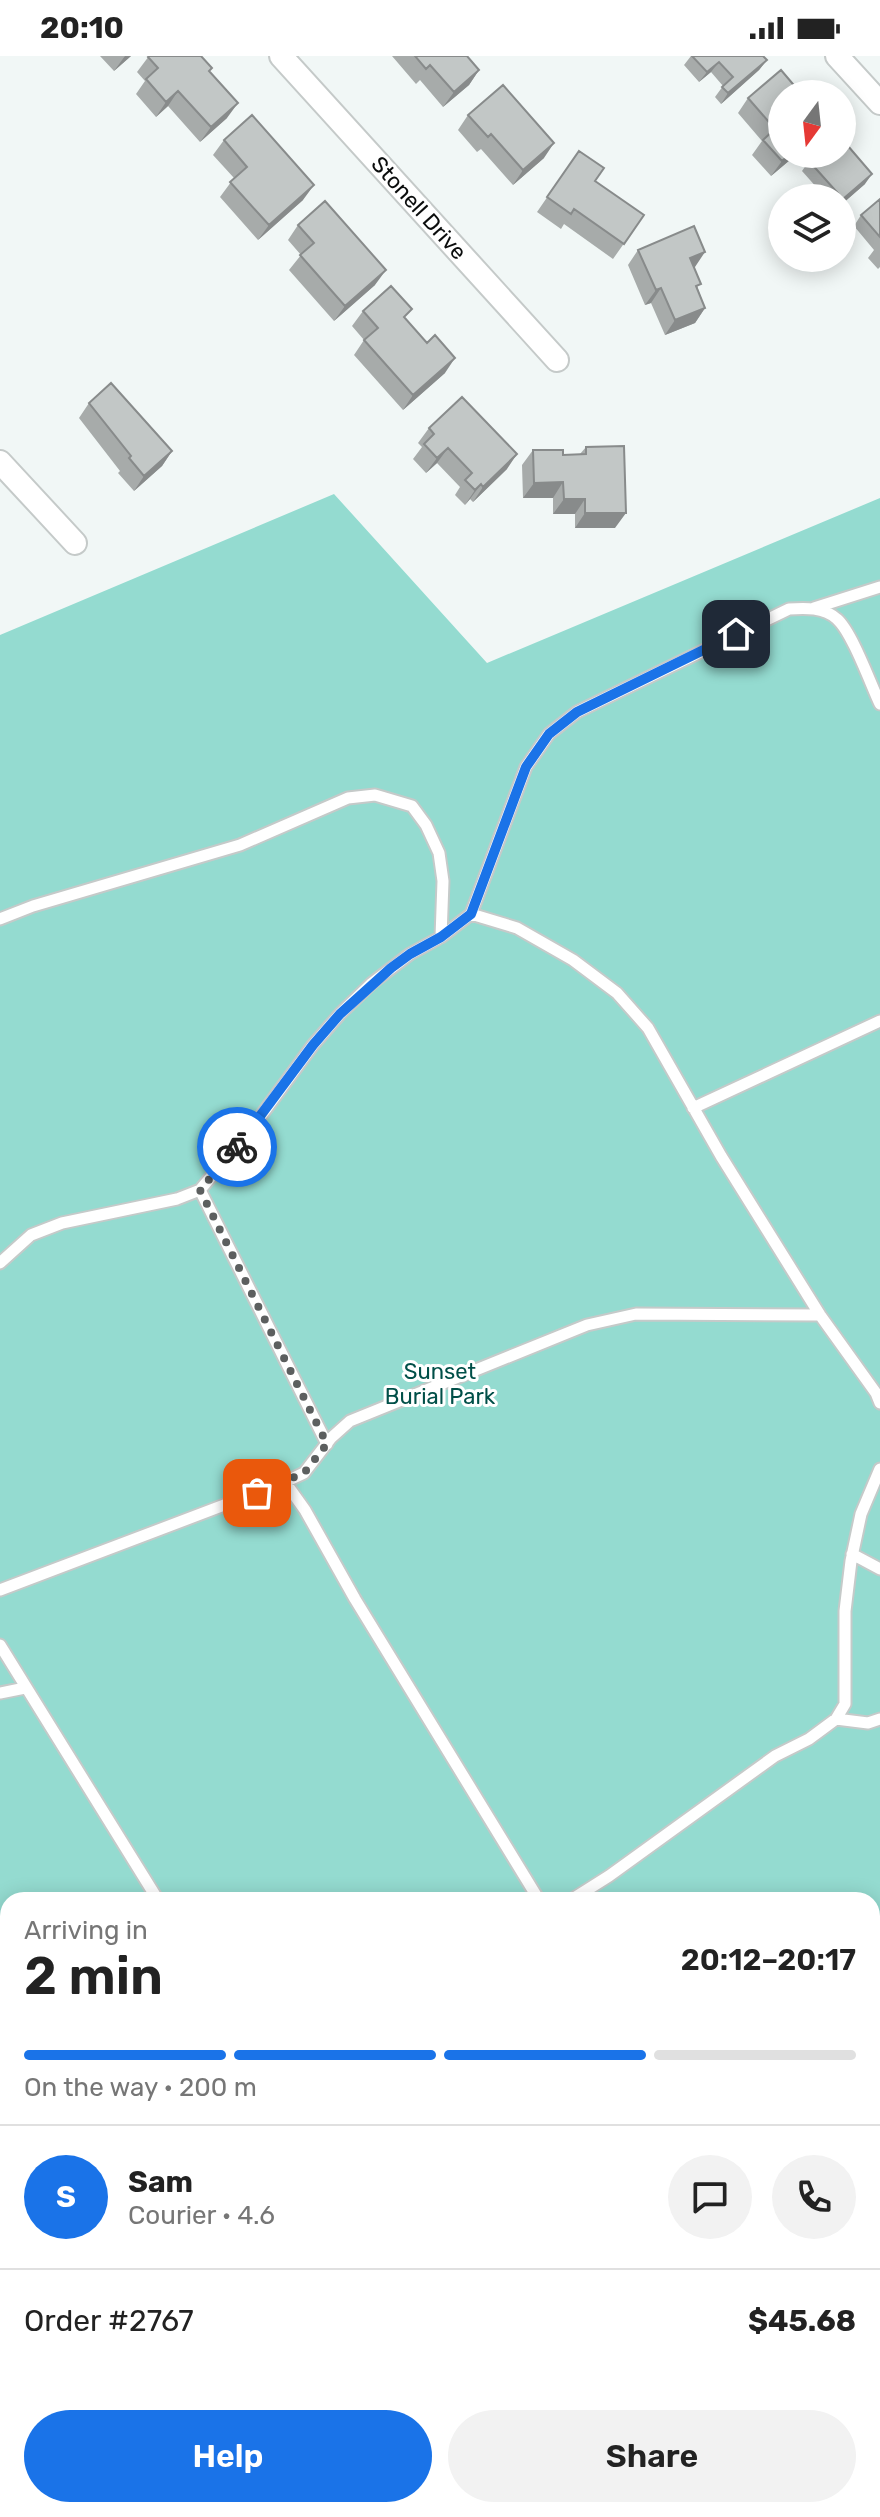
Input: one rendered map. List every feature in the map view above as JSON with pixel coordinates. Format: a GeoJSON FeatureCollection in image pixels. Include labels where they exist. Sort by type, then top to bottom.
{"type":"FeatureCollection","features":[{"type":"Feature","properties":{"kind":"street","name":"Stonell Drive"},"geometry":{"type":"LineString","coordinates":[[281,56],[557,360]]}},
{"type":"Feature","properties":{"kind":"street"},"geometry":{"type":"LineString","coordinates":[[837,56],[880,103]]}},
{"type":"Feature","properties":{"kind":"street"},"geometry":{"type":"LineString","coordinates":[[0,462],[75,543]]}},
{"type":"Feature","properties":{"kind":"lane"},"geometry":{"type":"LineString","coordinates":[[0,1263],[31,1235],[62,1223],[177,1199],[200,1190],[340,1014],[372,983],[471,914],[526,767],[549,734],[577,712],[789,609],[814,608],[880,587]]}},
{"type":"Feature","properties":{"kind":"lane"},"geometry":{"type":"LineString","coordinates":[[814,608],[837,619],[880,704]]}},
{"type":"Feature","properties":{"kind":"lane"},"geometry":{"type":"LineString","coordinates":[[0,919],[33,906],[240,845],[348,798],[375,795],[412,806],[426,825],[439,853],[443,881],[441,937]]}},
{"type":"Feature","properties":{"kind":"lane"},"geometry":{"type":"LineString","coordinates":[[471,914],[517,928],[573,960],[617,993],[648,1028],[693,1108],[820,1315],[880,1403]]}},
{"type":"Feature","properties":{"kind":"lane"},"geometry":{"type":"LineString","coordinates":[[693,1108],[880,1021]]}},
{"type":"Feature","properties":{"kind":"lane"},"geometry":{"type":"LineString","coordinates":[[200,1190],[327,1444]]}},
{"type":"Feature","properties":{"kind":"lane"},"geometry":{"type":"LineString","coordinates":[[0,1590],[285,1482],[304,1473],[350,1421],[587,1325],[636,1314],[820,1315]]}},
{"type":"Feature","properties":{"kind":"lane"},"geometry":{"type":"LineString","coordinates":[[584,1892],[775,1756],[809,1739],[836,1719],[845,1704],[845,1611],[852,1554],[861,1514],[880,1469]]}},
{"type":"Feature","properties":{"kind":"lane"},"geometry":{"type":"LineString","coordinates":[[285,1482],[305,1510],[355,1599],[534,1892]]}},
{"type":"Feature","properties":{"kind":"lane"},"geometry":{"type":"LineString","coordinates":[[852,1554],[880,1569]]}},
{"type":"Feature","properties":{"kind":"lane"},"geometry":{"type":"LineString","coordinates":[[0,1645],[153,1892]]}},
{"type":"Feature","properties":{"kind":"lane"},"geometry":{"type":"LineString","coordinates":[[0,1693],[25,1688]]}},
{"type":"Feature","properties":{"kind":"lane"},"geometry":{"type":"LineString","coordinates":[[836,1719],[868,1723],[880,1719]]}},
{"type":"Feature","properties":{"kind":"green space","name":"Sunset Burial Park"},"geometry":{"type":"Polygon","coordinates":[[[334,494],[487,663],[880,498],[880,1892],[0,1892],[0,635],[334,494]]]}},
{"type":"Feature","properties":{"kind":"building"},"geometry":{"type":"Polygon","coordinates":[[[149,56],[201,56],[212,68],[209,71],[238,103],[211,127],[178,91],[166,102],[146,79],[158,68],[149,56]]]}},
{"type":"Feature","properties":{"kind":"building"},"geometry":{"type":"Polygon","coordinates":[[[415,56],[467,56],[479,70],[454,92],[430,65],[426,69],[415,56]]]}},
{"type":"Feature","properties":{"kind":"building"},"geometry":{"type":"Polygon","coordinates":[[[692,56],[763,56],[767,60],[728,93],[722,87],[733,77],[719,62],[707,72],[692,56]]]}},
{"type":"Feature","properties":{"kind":"building"},"geometry":{"type":"Polygon","coordinates":[[[781,70],[790,80],[769,80],[781,70]]]}},
{"type":"Feature","properties":{"kind":"building"},"geometry":{"type":"Polygon","coordinates":[[[768,81],[768,121],[748,98],[768,81]]]}},
{"type":"Feature","properties":{"kind":"building"},"geometry":{"type":"Polygon","coordinates":[[[503,85],[554,143],[523,170],[491,134],[488,137],[468,115],[503,85]]]}},
{"type":"Feature","properties":{"kind":"building"},"geometry":{"type":"Polygon","coordinates":[[[252,115],[314,185],[269,225],[230,182],[247,167],[224,140],[252,115]]]}},
{"type":"Feature","properties":{"kind":"building"},"geometry":{"type":"Polygon","coordinates":[[[579,151],[604,168],[595,181],[644,215],[624,244],[574,209],[571,214],[547,197],[579,151]]]}},
{"type":"Feature","properties":{"kind":"building"},"geometry":{"type":"Polygon","coordinates":[[[856,155],[872,174],[856,188],[856,184],[830,184],[815,168],[856,168],[856,155]]]}},
{"type":"Feature","properties":{"kind":"building"},"geometry":{"type":"Polygon","coordinates":[[[880,199],[880,237],[861,215],[880,199]]]}},
{"type":"Feature","properties":{"kind":"building"},"geometry":{"type":"Polygon","coordinates":[[[325,201],[386,270],[345,306],[300,255],[314,243],[298,225],[325,201]]]}},
{"type":"Feature","properties":{"kind":"building"},"geometry":{"type":"Polygon","coordinates":[[[694,226],[705,252],[690,258],[701,284],[696,286],[705,308],[675,320],[661,288],[656,290],[638,250],[694,226]]]}},
{"type":"Feature","properties":{"kind":"building"},"geometry":{"type":"Polygon","coordinates":[[[391,286],[412,309],[404,317],[427,343],[435,335],[455,358],[413,395],[364,340],[378,328],[363,311],[391,286]]]}},
{"type":"Feature","properties":{"kind":"building"},"geometry":{"type":"Polygon","coordinates":[[[111,383],[172,451],[144,476],[89,403],[111,383]]]}},
{"type":"Feature","properties":{"kind":"building"},"geometry":{"type":"Polygon","coordinates":[[[462,397],[517,454],[483,487],[481,484],[475,490],[465,480],[472,473],[448,448],[437,458],[424,444],[434,434],[429,428],[462,397]]]}},
{"type":"Feature","properties":{"kind":"building"},"geometry":{"type":"Polygon","coordinates":[[[624,446],[626,513],[585,513],[585,499],[564,499],[563,482],[534,483],[533,450],[563,450],[563,455],[586,454],[586,447],[624,446]]]}},
{"type":"Feature","properties":{"kind":"way so far"},"geometry":{"type":"LineString","coordinates":[[237,1147],[200,1190],[327,1444],[304,1473],[257,1493]]}},
{"type":"Feature","properties":{"kind":"route"},"geometry":{"type":"LineString","coordinates":[[237,1147],[340,1014],[391,968],[471,914],[526,767],[549,734],[577,712],[736,634]]}}]}
